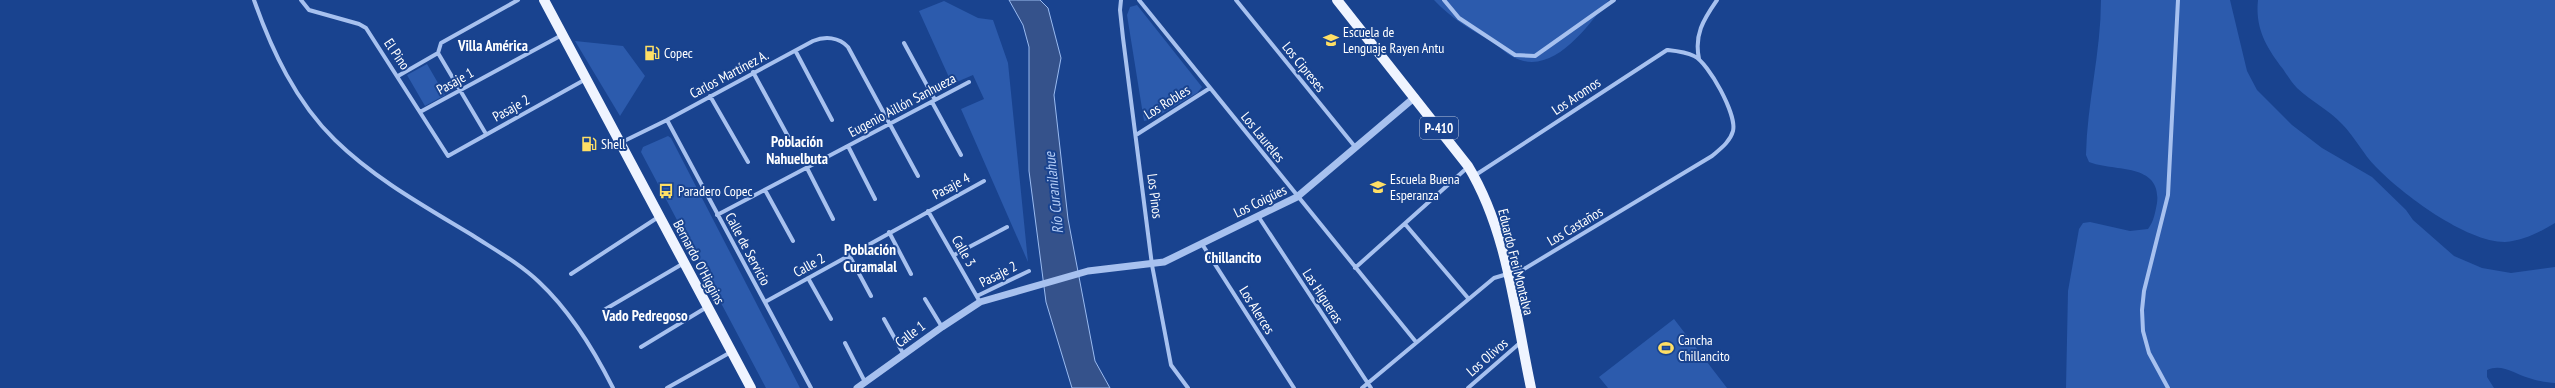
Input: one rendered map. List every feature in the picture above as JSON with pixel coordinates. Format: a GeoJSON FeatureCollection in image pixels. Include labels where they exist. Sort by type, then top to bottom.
{"type":"FeatureCollection","features":[{"type":"Feature","properties":{"kind":"main road","name":"Bernardo O'Higgins"},"geometry":{"type":"LineString","coordinates":[[544,0],[751,388]]}},
{"type":"Feature","properties":{"kind":"main road","name":"Eduardo Frei Montalva"},"geometry":{"type":"LineString","coordinates":[[1337,0],[1415,97],[1474,176],[1495,227],[1508,275],[1531,388]]}},
{"type":"Feature","properties":{"kind":"street"},"geometry":{"type":"LineString","coordinates":[[254,0],[267,34],[286,73],[307,107],[326,131],[382,179],[501,253],[538,282],[574,322],[613,388]]}},
{"type":"Feature","properties":{"kind":"street","name":"El Pino"},"geometry":{"type":"LineString","coordinates":[[300,0],[309,10],[364,27],[398,76],[448,156]]}},
{"type":"Feature","properties":{"kind":"street"},"geometry":{"type":"LineString","coordinates":[[398,76],[438,54],[441,43],[518,0]]}},
{"type":"Feature","properties":{"kind":"street","name":"Los Pinos"},"geometry":{"type":"LineString","coordinates":[[1122,0],[1120,10],[1123,38],[1152,265],[1171,365],[1188,388]]}},
{"type":"Feature","properties":{"kind":"street","name":"Los Laureles"},"geometry":{"type":"LineString","coordinates":[[1139,0],[1297,197],[1416,342]]}},
{"type":"Feature","properties":{"kind":"street","name":"Los Cipreses"},"geometry":{"type":"LineString","coordinates":[[1236,0],[1356,148]]}},
{"type":"Feature","properties":{"kind":"street"},"geometry":{"type":"LineString","coordinates":[[1444,0],[1459,18],[1515,55],[1524,57],[1535,56],[1609,2],[1614,0]]}},
{"type":"Feature","properties":{"kind":"street"},"geometry":{"type":"LineString","coordinates":[[1699,60],[1698,34],[1702,22],[1717,0]]}},
{"type":"Feature","properties":{"kind":"street"},"geometry":{"type":"LineString","coordinates":[[2168,388],[2148,353],[2143,331],[2142,310],[2144,291],[2168,189],[2178,0]]}},
{"type":"Feature","properties":{"kind":"street","name":"Pasaje 1"},"geometry":{"type":"LineString","coordinates":[[420,112],[562,34]]}},
{"type":"Feature","properties":{"kind":"street","name":"Carlos Martínez A."},"geometry":{"type":"LineString","coordinates":[[620,143],[667,120],[753,72],[796,52],[821,38],[836,40],[848,47],[891,123]]}},
{"type":"Feature","properties":{"kind":"street"},"geometry":{"type":"LineString","coordinates":[[904,43],[961,155]]}},
{"type":"Feature","properties":{"kind":"street","name":"Los Aromos"},"geometry":{"type":"LineString","coordinates":[[1474,176],[1667,50],[1695,56]]}},
{"type":"Feature","properties":{"kind":"street"},"geometry":{"type":"LineString","coordinates":[[796,52],[832,120]]}},
{"type":"Feature","properties":{"kind":"street"},"geometry":{"type":"LineString","coordinates":[[438,54],[486,134]]}},
{"type":"Feature","properties":{"kind":"street","name":"Los Castaños"},"geometry":{"type":"LineString","coordinates":[[1362,388],[1468,298],[1494,278],[1524,269],[1712,156],[1724,147],[1731,138],[1734,120],[1731,109],[1695,56]]}},
{"type":"Feature","properties":{"kind":"street"},"geometry":{"type":"LineString","coordinates":[[753,72],[790,140]]}},
{"type":"Feature","properties":{"kind":"street","name":"Pasaje 2"},"geometry":{"type":"LineString","coordinates":[[448,156],[586,79]]}},
{"type":"Feature","properties":{"kind":"street","name":"Eugenio Aillón Sanhueza"},"geometry":{"type":"LineString","coordinates":[[717,215],[969,82]]}},
{"type":"Feature","properties":{"kind":"street","name":"Los Robles"},"geometry":{"type":"LineString","coordinates":[[1136,135],[1210,88]]}},
{"type":"Feature","properties":{"kind":"street"},"geometry":{"type":"LineString","coordinates":[[710,96],[748,162]]}},
{"type":"Feature","properties":{"kind":"street","name":"Los Coigües"},"geometry":{"type":"LineString","coordinates":[[1028,287],[1088,271],[1152,265],[1164,262],[1202,244],[1297,197],[1415,97]]}},
{"type":"Feature","properties":{"kind":"street","name":"Calle de Servicio"},"geometry":{"type":"LineString","coordinates":[[667,120],[811,388]]}},
{"type":"Feature","properties":{"kind":"street"},"geometry":{"type":"LineString","coordinates":[[891,123],[918,176]]}},
{"type":"Feature","properties":{"kind":"street"},"geometry":{"type":"LineString","coordinates":[[848,146],[875,199]]}},
{"type":"Feature","properties":{"kind":"street"},"geometry":{"type":"LineString","coordinates":[[1355,268],[1468,166]]}},
{"type":"Feature","properties":{"kind":"street"},"geometry":{"type":"LineString","coordinates":[[807,168],[833,219]]}},
{"type":"Feature","properties":{"kind":"street","name":"Pasaje 4"},"geometry":{"type":"LineString","coordinates":[[928,211],[984,181]]}},
{"type":"Feature","properties":{"kind":"street"},"geometry":{"type":"LineString","coordinates":[[765,190],[792,241]]}},
{"type":"Feature","properties":{"kind":"street","name":"Calle 2"},"geometry":{"type":"LineString","coordinates":[[765,302],[928,211]]}},
{"type":"Feature","properties":{"kind":"street","name":"Calle 3"},"geometry":{"type":"LineString","coordinates":[[928,211],[979,299]]}},
{"type":"Feature","properties":{"kind":"street"},"geometry":{"type":"LineString","coordinates":[[571,274],[660,216]]}},
{"type":"Feature","properties":{"kind":"street","name":"Las Higueras"},"geometry":{"type":"LineString","coordinates":[[1258,216],[1371,388]]}},
{"type":"Feature","properties":{"kind":"street"},"geometry":{"type":"LineString","coordinates":[[1405,224],[1468,298]]}},
{"type":"Feature","properties":{"kind":"street"},"geometry":{"type":"LineString","coordinates":[[954,255],[1006,226]]}},
{"type":"Feature","properties":{"kind":"street"},"geometry":{"type":"LineString","coordinates":[[889,232],[911,274]]}},
{"type":"Feature","properties":{"kind":"street","name":"Los Alerces"},"geometry":{"type":"LineString","coordinates":[[1202,244],[1294,388]]}},
{"type":"Feature","properties":{"kind":"street"},"geometry":{"type":"LineString","coordinates":[[849,255],[871,296]]}},
{"type":"Feature","properties":{"kind":"street"},"geometry":{"type":"LineString","coordinates":[[604,310],[684,262]]}},
{"type":"Feature","properties":{"kind":"street","name":"Pasaje 2"},"geometry":{"type":"LineString","coordinates":[[979,299],[1029,270]]}},
{"type":"Feature","properties":{"kind":"street"},"geometry":{"type":"LineString","coordinates":[[808,278],[831,319]]}},
{"type":"Feature","properties":{"kind":"street","name":"Calle 1"},"geometry":{"type":"LineString","coordinates":[[857,388],[979,299],[1028,287]]}},
{"type":"Feature","properties":{"kind":"street"},"geometry":{"type":"LineString","coordinates":[[925,299],[942,327]]}},
{"type":"Feature","properties":{"kind":"street"},"geometry":{"type":"LineString","coordinates":[[641,347],[708,307]]}},
{"type":"Feature","properties":{"kind":"street"},"geometry":{"type":"LineString","coordinates":[[884,319],[904,355]]}},
{"type":"Feature","properties":{"kind":"street","name":"Los Olivos"},"geometry":{"type":"LineString","coordinates":[[1468,388],[1521,342]]}},
{"type":"Feature","properties":{"kind":"street"},"geometry":{"type":"LineString","coordinates":[[845,343],[865,382]]}},
{"type":"Feature","properties":{"kind":"street"},"geometry":{"type":"LineString","coordinates":[[667,388],[732,352]]}},
{"type":"Feature","properties":{"kind":"shaded area"},"geometry":{"type":"Polygon","coordinates":[[[1434,0],[1609,0],[1580,35],[1568,46],[1555,55],[1542,61],[1528,62],[1513,57],[1494,43],[1468,28],[1434,0]]]}},
{"type":"Feature","properties":{"kind":"shaded area"},"geometry":{"type":"Polygon","coordinates":[[[2101,0],[2230,0],[2247,71],[2257,90],[2292,125],[2322,148],[2372,177],[2406,210],[2413,220],[2454,256],[2482,268],[2511,273],[2555,267],[2555,383],[2535,380],[2503,368],[2493,368],[2487,370],[2487,377],[2494,388],[2066,388],[2068,291],[2079,229],[2083,223],[2090,222],[2130,231],[2148,229],[2153,220],[2157,203],[2156,190],[2152,181],[2144,175],[2134,171],[2089,162],[2086,155],[2089,116],[2099,39],[2101,0]]]}},
{"type":"Feature","properties":{"kind":"shaded area"},"geometry":{"type":"Polygon","coordinates":[[[2258,0],[2555,0],[2555,223],[2537,233],[2518,240],[2505,242],[2489,240],[2454,225],[2418,203],[2376,167],[2347,129],[2337,119],[2302,93],[2293,84],[2263,37],[2258,20],[2258,0]]]}},
{"type":"Feature","properties":{"kind":"shaded area"},"geometry":{"type":"Polygon","coordinates":[[[944,1],[978,18],[993,20],[1008,63],[1028,262],[961,109],[984,99],[973,75],[952,84],[919,11],[944,1]]]}},
{"type":"Feature","properties":{"kind":"shaded area"},"geometry":{"type":"Polygon","coordinates":[[[1137,5],[1202,87],[1197,93],[1153,119],[1144,121],[1127,15],[1130,7],[1137,5]]]}},
{"type":"Feature","properties":{"kind":"shaded area"},"geometry":{"type":"Polygon","coordinates":[[[575,41],[623,46],[645,76],[620,116],[575,41]]]}},
{"type":"Feature","properties":{"kind":"shaded area"},"geometry":{"type":"Polygon","coordinates":[[[427,64],[445,95],[425,106],[407,75],[427,64]]]}},
{"type":"Feature","properties":{"kind":"shaded area"},"geometry":{"type":"Polygon","coordinates":[[[668,136],[671,138],[800,388],[766,388],[641,152],[643,147],[668,136]]]}},
{"type":"Feature","properties":{"kind":"shaded area","name":"Cancha Chillancito"},"geometry":{"type":"Polygon","coordinates":[[[1674,319],[1727,388],[1608,388],[1599,377],[1674,319]]]}},
{"type":"Feature","properties":{"kind":"water","name":"Río Curanilahue"},"geometry":{"type":"Polygon","coordinates":[[[1009,0],[1040,0],[1048,8],[1061,58],[1054,95],[1068,219],[1095,361],[1110,388],[1072,388],[1046,302],[1029,171],[1029,47],[1023,25],[1009,0]]]}},
{"type":"Feature","properties":{"kind":"place","name":"Escuela de Lenguaje Rayen Antu"},"geometry":{"type":"Point","coordinates":[1331,40]}},
{"type":"Feature","properties":{"kind":"place","name":"Copec"},"geometry":{"type":"Point","coordinates":[652,53]}},
{"type":"Feature","properties":{"kind":"place","name":"Shell"},"geometry":{"type":"Point","coordinates":[589,144]}},
{"type":"Feature","properties":{"kind":"place","name":"Escuela Buena Esperanza"},"geometry":{"type":"Point","coordinates":[1378,187]}},
{"type":"Feature","properties":{"kind":"place","name":"Paradero Copec"},"geometry":{"type":"Point","coordinates":[666,191]}},
{"type":"Feature","properties":{"kind":"place","name":"Cancha Chillancito"},"geometry":{"type":"Point","coordinates":[1666,348]}},
{"type":"Feature","properties":{"kind":"district","name":"Villa América"},"geometry":{"type":"Point","coordinates":[493,46]}},
{"type":"Feature","properties":{"kind":"district","name":"Población Nahuelbuta"},"geometry":{"type":"Point","coordinates":[797,150]}},
{"type":"Feature","properties":{"kind":"district","name":"Población Curamalal"},"geometry":{"type":"Point","coordinates":[870,258]}},
{"type":"Feature","properties":{"kind":"district","name":"Chillancito"},"geometry":{"type":"Point","coordinates":[1233,258]}},
{"type":"Feature","properties":{"kind":"district","name":"Vado Pedregoso"},"geometry":{"type":"Point","coordinates":[645,316]}}]}
